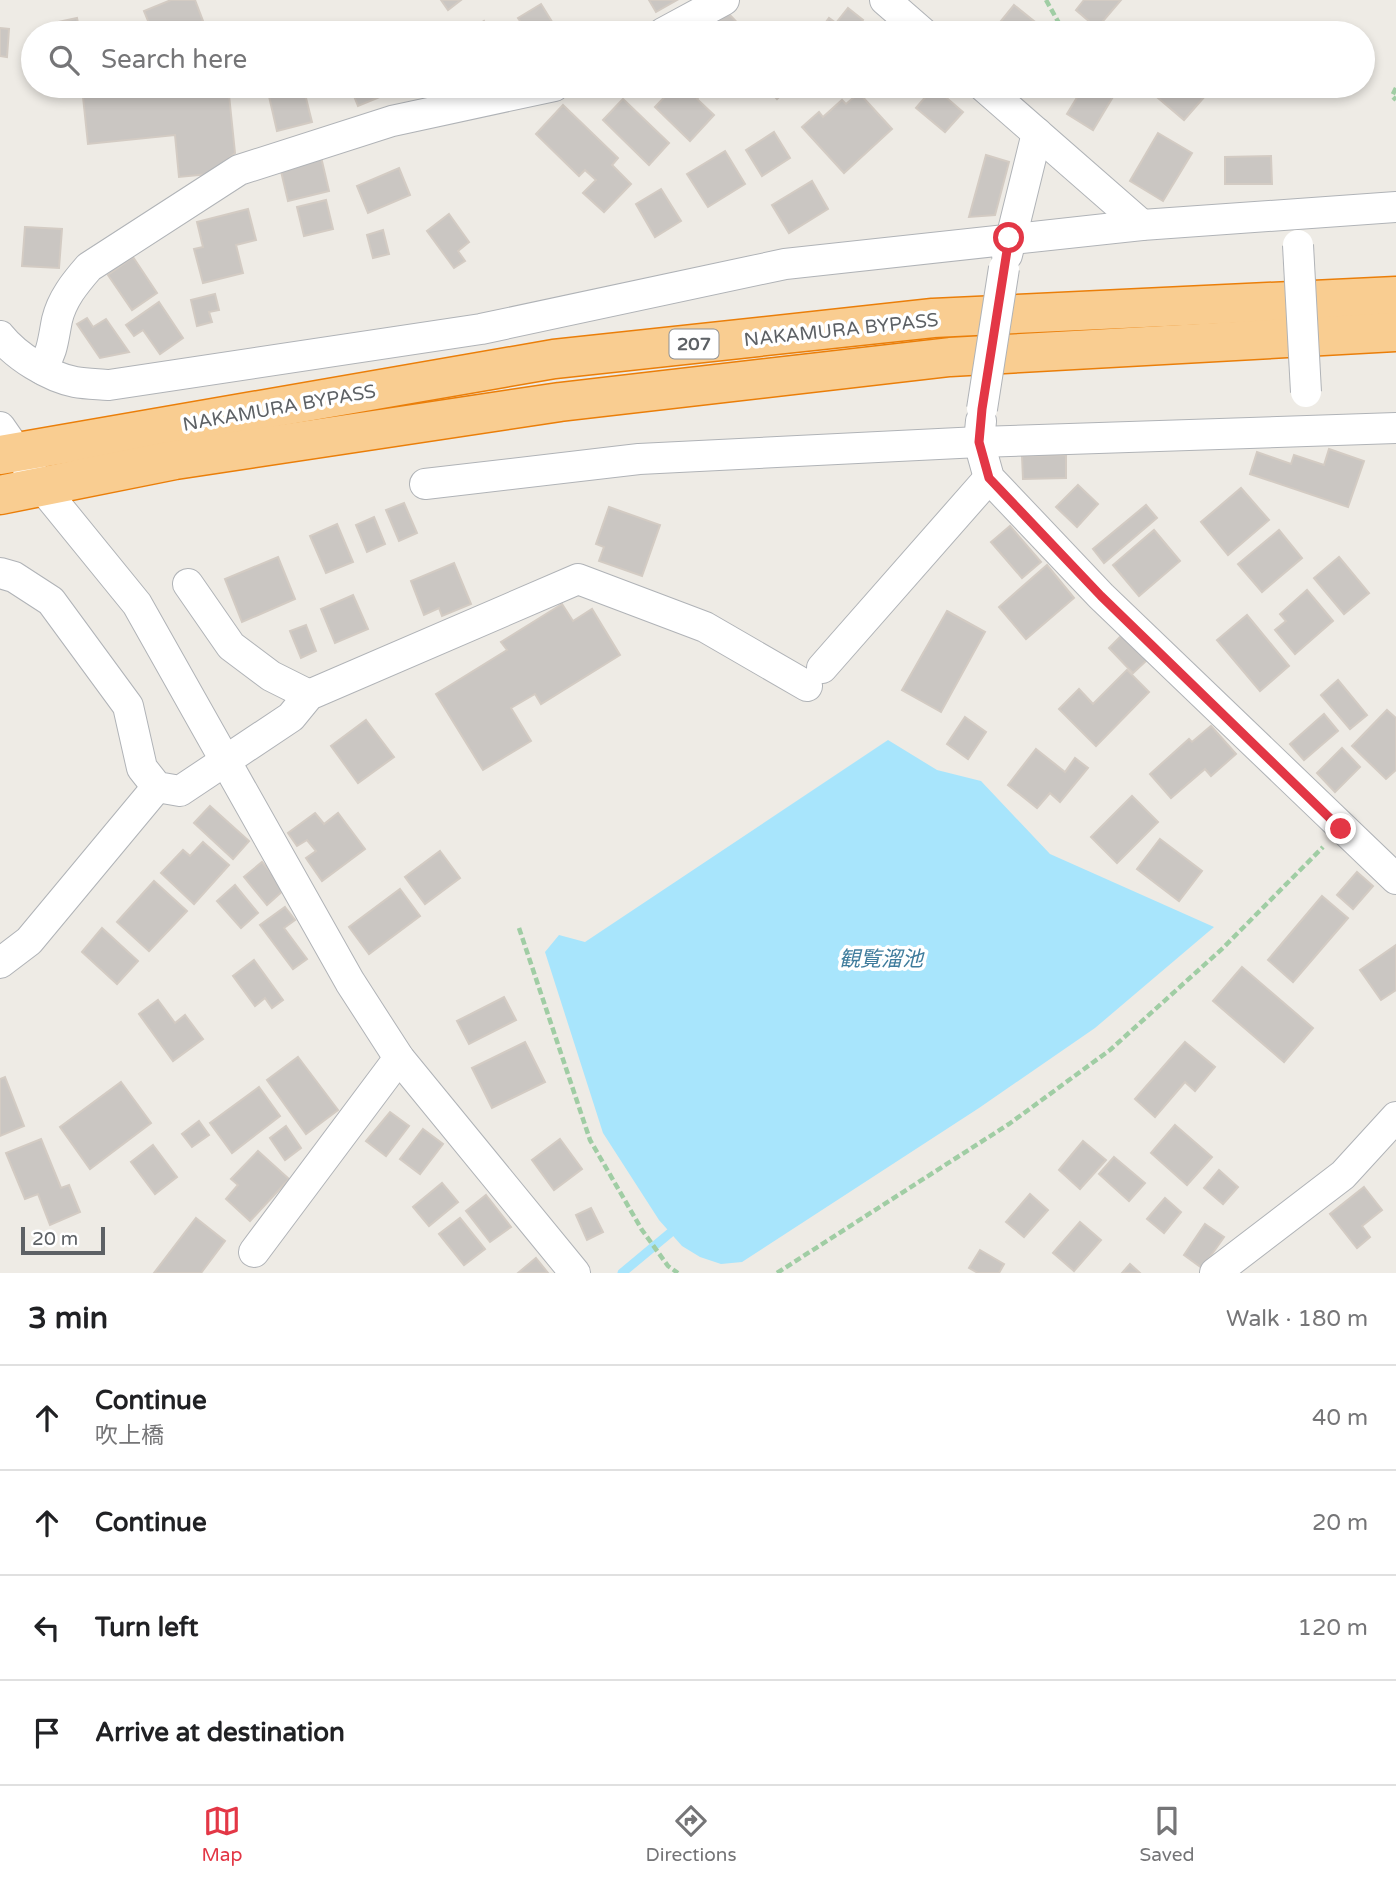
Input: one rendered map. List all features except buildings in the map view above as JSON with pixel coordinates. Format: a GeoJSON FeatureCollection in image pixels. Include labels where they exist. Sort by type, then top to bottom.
{"type":"FeatureCollection","features":[{"type":"Feature","properties":{"kind":"highway","name":"NAKAMURA BYPASS"},"geometry":{"type":"LineString","coordinates":[[6,445],[554,359],[933,318],[1396,296]]}},
{"type":"Feature","properties":{"kind":"highway","name":"NAKAMURA BYPASS"},"geometry":{"type":"LineString","coordinates":[[0,495],[175,460],[560,402],[964,356],[1396,332]]}},
{"type":"Feature","properties":{"kind":"street"},"geometry":{"type":"LineString","coordinates":[[685,21],[724,0]]}},
{"type":"Feature","properties":{"kind":"street"},"geometry":{"type":"LineString","coordinates":[[885,0],[909,21]]}},
{"type":"Feature","properties":{"kind":"street"},"geometry":{"type":"LineString","coordinates":[[42,369],[52,352],[58,318],[71,288],[89,267],[239,170],[392,121],[498,98]]}},
{"type":"Feature","properties":{"kind":"street"},"geometry":{"type":"LineString","coordinates":[[997,98],[1142,225]]}},
{"type":"Feature","properties":{"kind":"street"},"geometry":{"type":"LineString","coordinates":[[1037,133],[1009,238],[982,409],[979,442],[989,478],[1101,596],[1396,879]]}},
{"type":"Feature","properties":{"kind":"street"},"geometry":{"type":"LineString","coordinates":[[0,336],[12,351],[42,369],[74,382],[108,384],[481,329],[785,264],[1142,225],[1396,207]]}},
{"type":"Feature","properties":{"kind":"street"},"geometry":{"type":"LineString","coordinates":[[1298,245],[1306,393]]}},
{"type":"Feature","properties":{"kind":"street"},"geometry":{"type":"LineString","coordinates":[[425,484],[639,459],[979,442],[1396,428]]}},
{"type":"Feature","properties":{"kind":"street"},"geometry":{"type":"LineString","coordinates":[[6,445],[137,604],[350,982],[399,1058],[575,1273]]}},
{"type":"Feature","properties":{"kind":"street"},"geometry":{"type":"LineString","coordinates":[[0,573],[14,577],[51,601],[128,706],[142,768],[157,787],[180,791],[292,717],[309,695],[578,579],[705,626],[815,677],[989,478]]}},
{"type":"Feature","properties":{"kind":"street"},"geometry":{"type":"LineString","coordinates":[[188,584],[231,646],[271,676],[309,695]]}},
{"type":"Feature","properties":{"kind":"street"},"geometry":{"type":"LineString","coordinates":[[0,963],[29,942],[157,787]]}},
{"type":"Feature","properties":{"kind":"street"},"geometry":{"type":"LineString","coordinates":[[254,1252],[399,1058]]}},
{"type":"Feature","properties":{"kind":"street"},"geometry":{"type":"LineString","coordinates":[[1215,1273],[1343,1175],[1396,1117]]}},
{"type":"Feature","properties":{"kind":"path"},"geometry":{"type":"LineString","coordinates":[[1046,0],[1058,21]]}},
{"type":"Feature","properties":{"kind":"path"},"geometry":{"type":"LineString","coordinates":[[1396,88],[1392,96],[1396,100]]}},
{"type":"Feature","properties":{"kind":"path"},"geometry":{"type":"LineString","coordinates":[[777,1273],[1009,1124],[1110,1050],[1223,948],[1341,829]]}},
{"type":"Feature","properties":{"kind":"path"},"geometry":{"type":"LineString","coordinates":[[519,928],[590,1140],[642,1230],[668,1266],[678,1273]]}},
{"type":"Feature","properties":{"kind":"water","name":"観覧溜池"},"geometry":{"type":"Polygon","coordinates":[[[888,740],[937,770],[981,781],[1050,854],[1214,927],[1095,1028],[979,1108],[742,1262],[721,1264],[700,1257],[682,1246],[659,1220],[603,1133],[545,952],[559,935],[585,942],[888,740]]]}},
{"type":"Feature","properties":{"kind":"waterway"},"geometry":{"type":"LineString","coordinates":[[622,1273],[670,1233]]}},
{"type":"Feature","properties":{"kind":"route"},"geometry":{"type":"LineString","coordinates":[[1009,238],[979,442],[989,478],[1101,596],[1341,829]]}}]}
